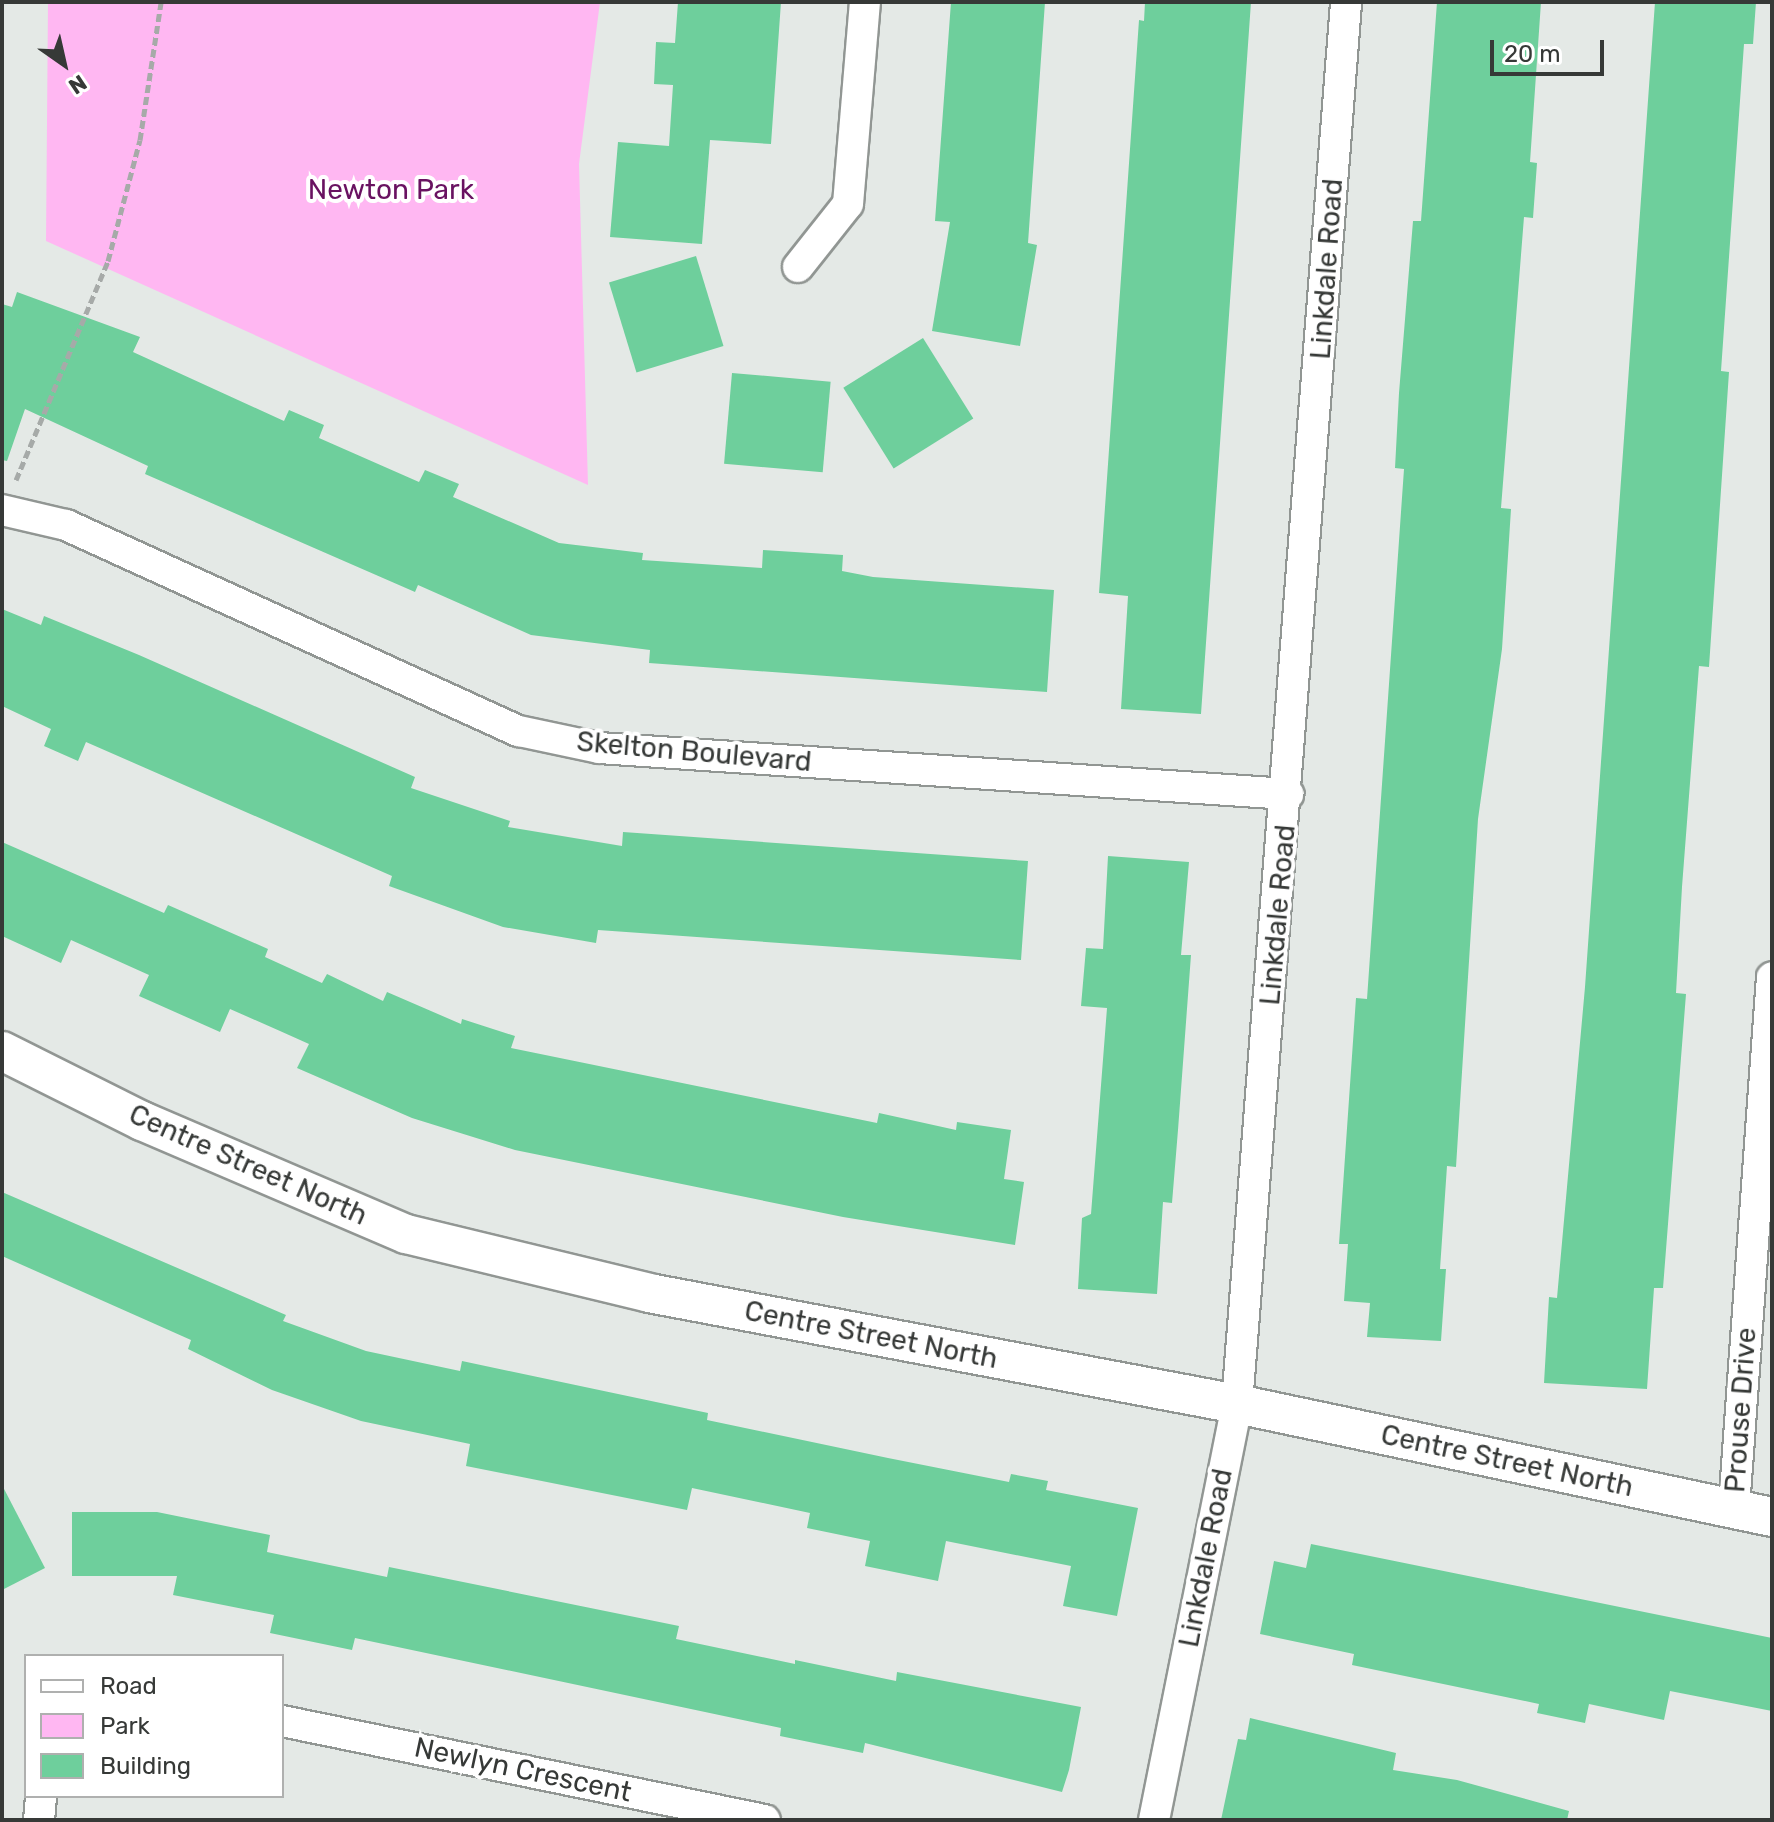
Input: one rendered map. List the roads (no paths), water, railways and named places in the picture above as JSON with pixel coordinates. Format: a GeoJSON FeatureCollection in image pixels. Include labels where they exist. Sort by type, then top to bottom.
{"type":"FeatureCollection","features":[{"type":"Feature","properties":{"kind":"street"},"geometry":{"type":"LineString","coordinates":[[798,267],[848,204],[865,2]]}},
{"type":"Feature","properties":{"kind":"street","name":"Linkdale Road"},"geometry":{"type":"LineString","coordinates":[[1154,1820],[1237,1404],[1288,794],[1346,2]]}},
{"type":"Feature","properties":{"kind":"street","name":"Skelton Boulevard"},"geometry":{"type":"LineString","coordinates":[[2,510],[66,525],[519,731],[599,748],[1288,794]]}},
{"type":"Feature","properties":{"kind":"street","name":"Prouse Drive"},"geometry":{"type":"LineString","coordinates":[[1734,1508],[1772,977]]}},
{"type":"Feature","properties":{"kind":"street","name":"Centre Street North"},"geometry":{"type":"LineString","coordinates":[[2,1051],[142,1121],[406,1234],[649,1293],[1237,1404],[1772,1517]]}},
{"type":"Feature","properties":{"kind":"street","name":"Newlyn Crescent"},"geometry":{"type":"LineString","coordinates":[[284,1721],[765,1820]]}},
{"type":"Feature","properties":{"kind":"street"},"geometry":{"type":"LineString","coordinates":[[39,1820],[41,1798]]}},
{"type":"Feature","properties":{"kind":"park label","name":"Newton Park"},"geometry":{"type":"Point","coordinates":[391,190]}}]}
